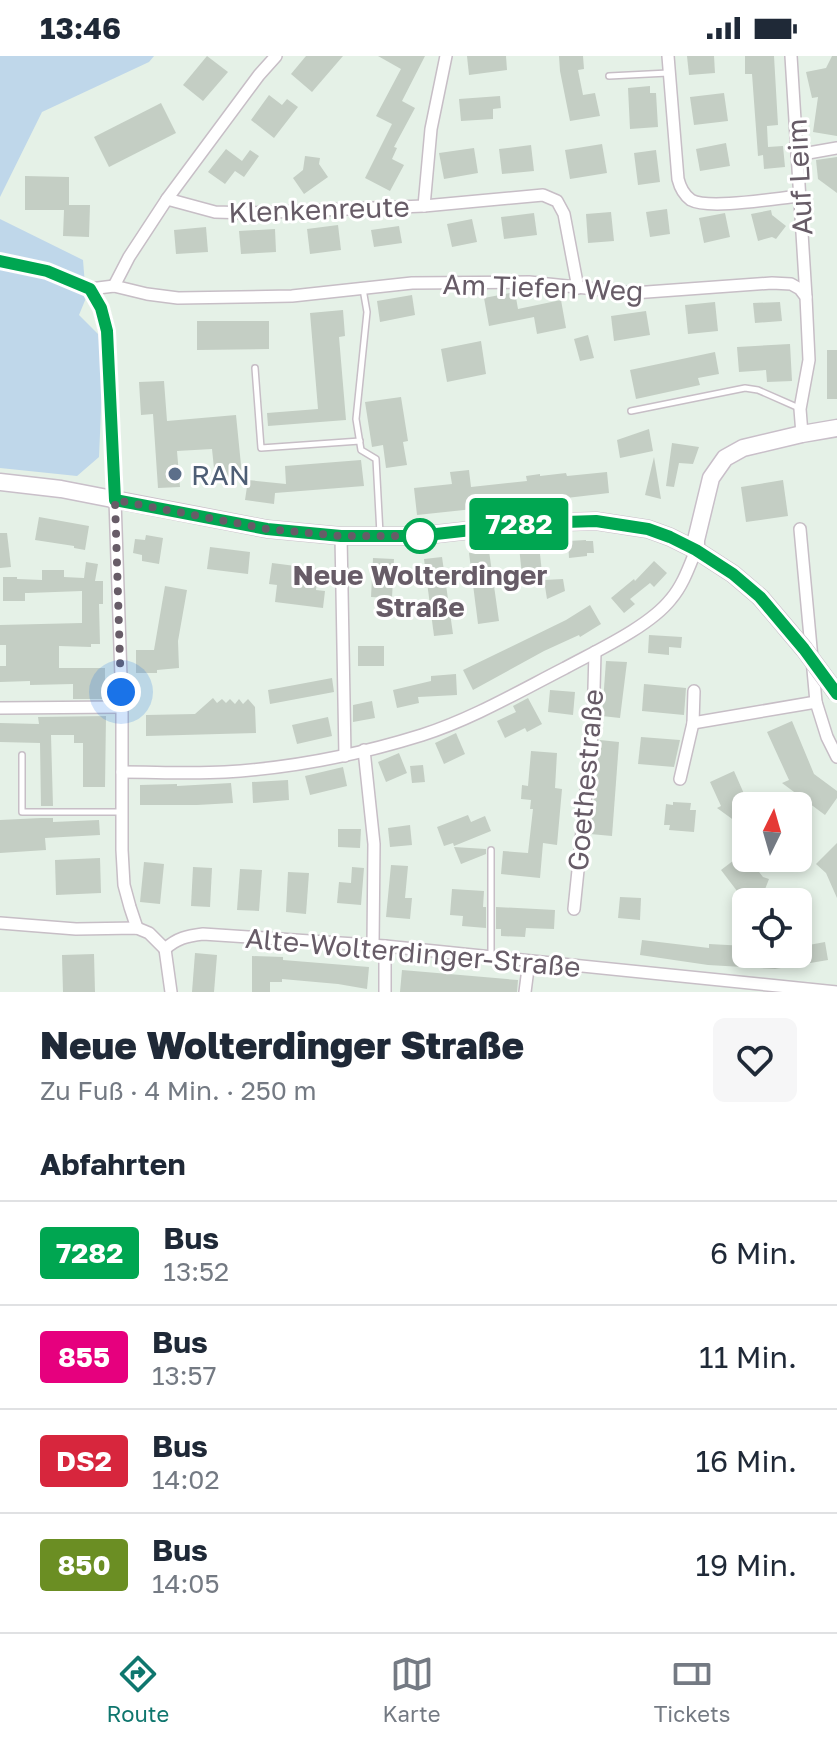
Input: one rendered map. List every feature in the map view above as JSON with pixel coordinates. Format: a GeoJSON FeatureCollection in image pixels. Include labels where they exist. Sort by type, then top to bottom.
{"type":"FeatureCollection","features":[{"type":"Feature","properties":{"kind":"main road"},"geometry":{"type":"LineString","coordinates":[[696,550],[711,478],[725,458],[743,448],[837,428]]}},
{"type":"Feature","properties":{"kind":"main road"},"geometry":{"type":"LineString","coordinates":[[0,482],[61,489],[267,529],[341,536],[418,536],[534,523],[596,521],[648,529],[696,550],[733,574],[760,597],[837,694]]}},
{"type":"Feature","properties":{"kind":"street"},"geometry":{"type":"LineString","coordinates":[[114,286],[167,199],[276,56]]}},
{"type":"Feature","properties":{"kind":"street","name":"Klenkenreute"},"geometry":{"type":"LineString","coordinates":[[424,206],[431,129],[446,56]]}},
{"type":"Feature","properties":{"kind":"street"},"geometry":{"type":"LineString","coordinates":[[668,56],[678,179],[685,194],[692,200],[711,204],[800,196]]}},
{"type":"Feature","properties":{"kind":"street","name":"Auf Leim"},"geometry":{"type":"LineString","coordinates":[[791,56],[806,297]]}},
{"type":"Feature","properties":{"kind":"street"},"geometry":{"type":"LineString","coordinates":[[797,155],[837,148]]}},
{"type":"Feature","properties":{"kind":"street","name":"Klenkenreute"},"geometry":{"type":"LineString","coordinates":[[167,199],[215,212],[250,213],[424,206],[543,195],[557,201],[564,214],[578,288]]}},
{"type":"Feature","properties":{"kind":"street"},"geometry":{"type":"LineString","coordinates":[[0,261],[47,271],[90,289],[101,308],[107,331],[122,707],[124,885],[137,928]]}},
{"type":"Feature","properties":{"kind":"street","name":"Am Tiefen Weg"},"geometry":{"type":"LineString","coordinates":[[90,289],[114,286],[178,298],[292,296],[412,283],[529,282],[633,293],[772,283],[791,284],[806,297]]}},
{"type":"Feature","properties":{"kind":"street"},"geometry":{"type":"LineString","coordinates":[[802,434],[800,409],[809,360],[806,297]]}},
{"type":"Feature","properties":{"kind":"street"},"geometry":{"type":"LineString","coordinates":[[800,529],[816,702],[837,757]]}},
{"type":"Feature","properties":{"kind":"street"},"geometry":{"type":"LineString","coordinates":[[341,536],[345,756]]}},
{"type":"Feature","properties":{"kind":"street"},"geometry":{"type":"LineString","coordinates":[[122,772],[223,772],[289,766],[345,756],[423,735],[489,707],[595,652],[644,622],[670,600],[696,550]]}},
{"type":"Feature","properties":{"kind":"street","name":"Goethestraße"},"geometry":{"type":"LineString","coordinates":[[574,909],[593,725],[595,652]]}},
{"type":"Feature","properties":{"kind":"street"},"geometry":{"type":"LineString","coordinates":[[680,779],[693,723],[694,691]]}},
{"type":"Feature","properties":{"kind":"street"},"geometry":{"type":"LineString","coordinates":[[693,723],[816,702]]}},
{"type":"Feature","properties":{"kind":"street"},"geometry":{"type":"LineString","coordinates":[[0,708],[122,707]]}},
{"type":"Feature","properties":{"kind":"street"},"geometry":{"type":"LineString","coordinates":[[364,750],[385,992]]}},
{"type":"Feature","properties":{"kind":"street"},"geometry":{"type":"LineString","coordinates":[[0,923],[76,929],[137,928],[149,933],[165,949],[171,992]]}},
{"type":"Feature","properties":{"kind":"street","name":"Alte-Wolterdinger-Straße"},"geometry":{"type":"LineString","coordinates":[[165,949],[185,936],[203,934],[491,956],[837,992]]}},
{"type":"Feature","properties":{"kind":"street"},"geometry":{"type":"LineString","coordinates":[[525,992],[529,961]]}},
{"type":"Feature","properties":{"kind":"lane"},"geometry":{"type":"LineString","coordinates":[[609,76],[670,73]]}},
{"type":"Feature","properties":{"kind":"lane"},"geometry":{"type":"LineString","coordinates":[[363,288],[367,312],[356,419],[361,450],[376,459],[381,536]]}},
{"type":"Feature","properties":{"kind":"lane"},"geometry":{"type":"LineString","coordinates":[[255,368],[261,448],[360,441]]}},
{"type":"Feature","properties":{"kind":"lane"},"geometry":{"type":"LineString","coordinates":[[631,411],[745,388],[758,390],[800,409]]}},
{"type":"Feature","properties":{"kind":"lane"},"geometry":{"type":"LineString","coordinates":[[22,755],[22,812],[122,812]]}},
{"type":"Feature","properties":{"kind":"lane"},"geometry":{"type":"LineString","coordinates":[[491,850],[491,956]]}},
{"type":"Feature","properties":{"kind":"shaded area"},"geometry":{"type":"Polygon","coordinates":[[[0,56],[154,56],[149,62],[42,112],[0,197],[0,56]]]}},
{"type":"Feature","properties":{"kind":"shaded area"},"geometry":{"type":"Polygon","coordinates":[[[0,219],[83,260],[86,298],[79,315],[98,334],[103,364],[99,457],[77,476],[0,468],[0,219]]]}},
{"type":"Feature","properties":{"kind":"building"},"geometry":{"type":"Polygon","coordinates":[[[207,56],[228,72],[203,101],[183,85],[207,56]]]}},
{"type":"Feature","properties":{"kind":"building"},"geometry":{"type":"Polygon","coordinates":[[[306,56],[343,56],[312,92],[291,74],[306,56]]]}},
{"type":"Feature","properties":{"kind":"building"},"geometry":{"type":"Polygon","coordinates":[[[378,56],[425,56],[402,101],[415,108],[394,147],[397,148],[392,159],[404,165],[390,191],[365,178],[392,124],[376,116],[401,69],[378,56]]]}},
{"type":"Feature","properties":{"kind":"building"},"geometry":{"type":"Polygon","coordinates":[[[467,56],[506,56],[507,70],[469,75],[467,56]]]}},
{"type":"Feature","properties":{"kind":"building"},"geometry":{"type":"Polygon","coordinates":[[[559,56],[583,56],[584,69],[578,70],[583,95],[595,93],[600,116],[570,121],[559,56]]]}},
{"type":"Feature","properties":{"kind":"building"},"geometry":{"type":"Polygon","coordinates":[[[687,56],[714,56],[715,73],[689,75],[687,56]]]}},
{"type":"Feature","properties":{"kind":"building"},"geometry":{"type":"Polygon","coordinates":[[[745,56],[774,56],[778,125],[767,126],[768,147],[783,146],[785,167],[764,169],[763,155],[758,156],[752,74],[745,74],[745,56]]]}},
{"type":"Feature","properties":{"kind":"building"},"geometry":{"type":"Polygon","coordinates":[[[832,56],[837,56],[837,136],[813,132],[818,97],[812,98],[806,72],[826,68],[832,56]]]}},
{"type":"Feature","properties":{"kind":"building"},"geometry":{"type":"Polygon","coordinates":[[[650,86],[650,93],[656,93],[658,127],[630,129],[628,88],[650,86]]]}},
{"type":"Feature","properties":{"kind":"building"},"geometry":{"type":"Polygon","coordinates":[[[724,93],[728,121],[694,125],[690,97],[724,93]]]}},
{"type":"Feature","properties":{"kind":"building"},"geometry":{"type":"Polygon","coordinates":[[[269,95],[282,105],[287,99],[298,107],[274,138],[251,120],[269,95]]]}},
{"type":"Feature","properties":{"kind":"building"},"geometry":{"type":"Polygon","coordinates":[[[500,96],[501,108],[493,109],[493,119],[461,121],[459,99],[500,96]]]}},
{"type":"Feature","properties":{"kind":"building"},"geometry":{"type":"Polygon","coordinates":[[[161,103],[176,133],[109,167],[94,137],[161,103]]]}},
{"type":"Feature","properties":{"kind":"building"},"geometry":{"type":"Polygon","coordinates":[[[726,143],[730,166],[700,171],[696,149],[726,143]]]}},
{"type":"Feature","properties":{"kind":"building"},"geometry":{"type":"Polygon","coordinates":[[[602,144],[607,173],[570,179],[565,150],[602,144]]]}},
{"type":"Feature","properties":{"kind":"building"},"geometry":{"type":"Polygon","coordinates":[[[531,145],[534,171],[502,174],[499,149],[531,145]]]}},
{"type":"Feature","properties":{"kind":"building"},"geometry":{"type":"Polygon","coordinates":[[[474,148],[478,173],[444,179],[439,153],[474,148]]]}},
{"type":"Feature","properties":{"kind":"building"},"geometry":{"type":"Polygon","coordinates":[[[226,149],[242,161],[250,150],[259,156],[244,177],[235,171],[225,184],[208,172],[226,149]]]}},
{"type":"Feature","properties":{"kind":"building"},"geometry":{"type":"Polygon","coordinates":[[[656,150],[660,182],[638,185],[634,153],[656,150]]]}},
{"type":"Feature","properties":{"kind":"building"},"geometry":{"type":"Polygon","coordinates":[[[305,156],[320,158],[319,164],[328,177],[304,194],[293,178],[303,170],[305,156]]]}},
{"type":"Feature","properties":{"kind":"building"},"geometry":{"type":"Polygon","coordinates":[[[837,157],[837,193],[818,179],[816,160],[837,157]]]}},
{"type":"Feature","properties":{"kind":"building"},"geometry":{"type":"Polygon","coordinates":[[[25,176],[69,177],[69,205],[90,205],[89,237],[63,236],[64,210],[25,210],[25,176]]]}},
{"type":"Feature","properties":{"kind":"building"},"geometry":{"type":"Polygon","coordinates":[[[667,209],[670,234],[650,237],[646,212],[667,209]]]}},
{"type":"Feature","properties":{"kind":"building"},"geometry":{"type":"Polygon","coordinates":[[[771,210],[772,215],[786,226],[776,239],[772,237],[758,241],[751,214],[771,210]]]}},
{"type":"Feature","properties":{"kind":"building"},"geometry":{"type":"Polygon","coordinates":[[[611,212],[614,241],[588,243],[586,214],[611,212]]]}},
{"type":"Feature","properties":{"kind":"building"},"geometry":{"type":"Polygon","coordinates":[[[534,213],[537,235],[504,239],[501,217],[534,213]]]}},
{"type":"Feature","properties":{"kind":"building"},"geometry":{"type":"Polygon","coordinates":[[[725,213],[730,237],[704,243],[699,218],[725,213]]]}},
{"type":"Feature","properties":{"kind":"building"},"geometry":{"type":"Polygon","coordinates":[[[472,219],[477,242],[452,247],[447,224],[472,219]]]}},
{"type":"Feature","properties":{"kind":"building"},"geometry":{"type":"Polygon","coordinates":[[[338,225],[341,250],[310,254],[307,229],[338,225]]]}},
{"type":"Feature","properties":{"kind":"building"},"geometry":{"type":"Polygon","coordinates":[[[399,226],[402,243],[374,247],[371,230],[399,226]]]}},
{"type":"Feature","properties":{"kind":"building"},"geometry":{"type":"Polygon","coordinates":[[[206,227],[208,252],[176,254],[174,230],[206,227]]]}},
{"type":"Feature","properties":{"kind":"building"},"geometry":{"type":"Polygon","coordinates":[[[275,229],[276,252],[241,254],[239,231],[275,229]]]}},
{"type":"Feature","properties":{"kind":"building"},"geometry":{"type":"Polygon","coordinates":[[[515,292],[518,309],[561,300],[566,328],[537,334],[534,317],[489,326],[484,298],[515,292]]]}},
{"type":"Feature","properties":{"kind":"building"},"geometry":{"type":"Polygon","coordinates":[[[412,295],[415,315],[380,322],[377,301],[412,295]]]}},
{"type":"Feature","properties":{"kind":"building"},"geometry":{"type":"Polygon","coordinates":[[[715,302],[718,331],[688,334],[685,305],[715,302]]]}},
{"type":"Feature","properties":{"kind":"building"},"geometry":{"type":"Polygon","coordinates":[[[780,302],[782,321],[755,323],[753,303],[780,302]]]}},
{"type":"Feature","properties":{"kind":"building"},"geometry":{"type":"Polygon","coordinates":[[[343,310],[345,336],[339,337],[346,420],[268,426],[267,413],[318,409],[310,313],[343,310]]]}},
{"type":"Feature","properties":{"kind":"building"},"geometry":{"type":"Polygon","coordinates":[[[646,311],[650,335],[614,341],[611,316],[646,311]]]}},
{"type":"Feature","properties":{"kind":"building"},"geometry":{"type":"Polygon","coordinates":[[[197,321],[269,321],[269,349],[197,350],[197,321]]]}},
{"type":"Feature","properties":{"kind":"building"},"geometry":{"type":"Polygon","coordinates":[[[588,335],[594,358],[580,361],[574,339],[588,335]]]}},
{"type":"Feature","properties":{"kind":"building"},"geometry":{"type":"Polygon","coordinates":[[[481,341],[486,374],[447,382],[441,349],[481,341]]]}},
{"type":"Feature","properties":{"kind":"building"},"geometry":{"type":"Polygon","coordinates":[[[790,344],[792,381],[767,382],[766,370],[739,372],[737,347],[790,344]]]}},
{"type":"Feature","properties":{"kind":"building"},"geometry":{"type":"Polygon","coordinates":[[[827,350],[837,350],[837,399],[827,399],[827,350]]]}},
{"type":"Feature","properties":{"kind":"building"},"geometry":{"type":"Polygon","coordinates":[[[715,352],[719,374],[698,378],[700,385],[636,399],[630,370],[715,352]]]}},
{"type":"Feature","properties":{"kind":"building"},"geometry":{"type":"Polygon","coordinates":[[[164,381],[167,421],[236,415],[242,475],[215,478],[212,449],[177,451],[180,487],[158,488],[153,414],[141,415],[139,382],[164,381]]]}},
{"type":"Feature","properties":{"kind":"building"},"geometry":{"type":"Polygon","coordinates":[[[401,397],[408,441],[403,442],[407,465],[386,468],[383,445],[372,447],[365,402],[401,397]]]}},
{"type":"Feature","properties":{"kind":"building"},"geometry":{"type":"Polygon","coordinates":[[[649,429],[653,451],[620,458],[617,440],[649,429]]]}},
{"type":"Feature","properties":{"kind":"building"},"geometry":{"type":"Polygon","coordinates":[[[672,443],[699,447],[693,464],[679,463],[674,487],[666,486],[672,443]]]}},
{"type":"Feature","properties":{"kind":"building"},"geometry":{"type":"Polygon","coordinates":[[[654,457],[661,499],[645,495],[654,457]]]}},
{"type":"Feature","properties":{"kind":"building"},"geometry":{"type":"Polygon","coordinates":[[[361,460],[364,486],[275,493],[274,504],[245,500],[248,480],[286,484],[285,466],[361,460]]]}},
{"type":"Feature","properties":{"kind":"building"},"geometry":{"type":"Polygon","coordinates":[[[469,470],[471,487],[527,481],[526,476],[540,474],[566,473],[567,476],[607,472],[609,493],[524,503],[524,506],[493,510],[492,507],[417,515],[414,488],[452,484],[450,472],[469,470]]]}},
{"type":"Feature","properties":{"kind":"building"},"geometry":{"type":"Polygon","coordinates":[[[783,480],[788,516],[746,522],[741,487],[783,480]]]}},
{"type":"Feature","properties":{"kind":"building"},"geometry":{"type":"Polygon","coordinates":[[[39,517],[89,526],[85,550],[35,540],[39,517]]]}},
{"type":"Feature","properties":{"kind":"building"},"geometry":{"type":"Polygon","coordinates":[[[0,533],[7,533],[11,567],[0,568],[0,533]]]}},
{"type":"Feature","properties":{"kind":"building"},"geometry":{"type":"Polygon","coordinates":[[[146,535],[163,538],[159,564],[142,561],[142,555],[133,553],[135,539],[145,540],[146,535]]]}},
{"type":"Feature","properties":{"kind":"building"},"geometry":{"type":"Polygon","coordinates":[[[568,541],[593,541],[594,553],[569,558],[568,541]]]}},
{"type":"Feature","properties":{"kind":"building"},"geometry":{"type":"Polygon","coordinates":[[[539,545],[543,582],[523,584],[519,547],[539,545]]]}},
{"type":"Feature","properties":{"kind":"building"},"geometry":{"type":"Polygon","coordinates":[[[210,547],[250,552],[248,574],[207,569],[210,547]]]}},
{"type":"Feature","properties":{"kind":"building"},"geometry":{"type":"Polygon","coordinates":[[[489,551],[499,621],[478,624],[469,553],[489,551]]]}},
{"type":"Feature","properties":{"kind":"building"},"geometry":{"type":"Polygon","coordinates":[[[442,557],[453,634],[434,636],[424,559],[442,557]]]}},
{"type":"Feature","properties":{"kind":"building"},"geometry":{"type":"Polygon","coordinates":[[[373,558],[394,559],[392,598],[371,597],[373,558]]]}},
{"type":"Feature","properties":{"kind":"building"},"geometry":{"type":"Polygon","coordinates":[[[654,561],[667,573],[654,587],[650,583],[630,599],[635,604],[624,613],[611,598],[635,581],[654,561]]]}},
{"type":"Feature","properties":{"kind":"building"},"geometry":{"type":"Polygon","coordinates":[[[86,562],[98,564],[95,581],[103,581],[103,604],[99,604],[100,644],[91,644],[91,647],[59,646],[59,668],[105,668],[105,699],[73,699],[73,684],[0,682],[0,666],[6,666],[6,645],[0,645],[0,625],[82,623],[82,591],[25,593],[25,601],[3,601],[3,577],[42,580],[42,570],[64,570],[64,577],[84,578],[86,562]]]}},
{"type":"Feature","properties":{"kind":"building"},"geometry":{"type":"Polygon","coordinates":[[[272,563],[319,569],[316,590],[325,591],[323,608],[275,602],[277,585],[269,584],[272,563]]]}},
{"type":"Feature","properties":{"kind":"building"},"geometry":{"type":"Polygon","coordinates":[[[563,579],[565,591],[547,599],[544,580],[563,579]]]}},
{"type":"Feature","properties":{"kind":"building"},"geometry":{"type":"Polygon","coordinates":[[[165,586],[187,590],[178,641],[179,668],[157,670],[157,673],[136,673],[136,650],[154,650],[165,586]]]}},
{"type":"Feature","properties":{"kind":"building"},"geometry":{"type":"Polygon","coordinates":[[[590,605],[601,624],[473,690],[463,670],[566,620],[590,605]]]}},
{"type":"Feature","properties":{"kind":"building"},"geometry":{"type":"Polygon","coordinates":[[[649,635],[682,637],[681,648],[669,647],[669,655],[648,653],[649,635]]]}},
{"type":"Feature","properties":{"kind":"building"},"geometry":{"type":"Polygon","coordinates":[[[358,646],[384,646],[384,666],[358,666],[358,646]]]}},
{"type":"Feature","properties":{"kind":"building"},"geometry":{"type":"Polygon","coordinates":[[[606,661],[627,662],[620,718],[602,716],[606,661]]]}},
{"type":"Feature","properties":{"kind":"building"},"geometry":{"type":"Polygon","coordinates":[[[456,674],[457,695],[418,697],[419,703],[397,708],[393,690],[431,681],[431,676],[456,674]]]}},
{"type":"Feature","properties":{"kind":"building"},"geometry":{"type":"Polygon","coordinates":[[[332,678],[334,692],[270,704],[268,690],[332,678]]]}},
{"type":"Feature","properties":{"kind":"building"},"geometry":{"type":"Polygon","coordinates":[[[644,684],[686,688],[684,715],[642,711],[644,684]]]}},
{"type":"Feature","properties":{"kind":"building"},"geometry":{"type":"Polygon","coordinates":[[[550,690],[575,692],[573,715],[548,712],[550,690]]]}},
{"type":"Feature","properties":{"kind":"building"},"geometry":{"type":"Polygon","coordinates":[[[213,698],[217,703],[222,699],[226,703],[230,699],[235,704],[239,699],[243,704],[248,699],[255,707],[256,733],[146,736],[146,715],[195,714],[213,698]]]}},
{"type":"Feature","properties":{"kind":"building"},"geometry":{"type":"Polygon","coordinates":[[[528,698],[542,724],[505,738],[497,721],[516,712],[513,706],[528,698]]]}},
{"type":"Feature","properties":{"kind":"building"},"geometry":{"type":"Polygon","coordinates":[[[372,701],[375,718],[353,722],[353,705],[372,701]]]}},
{"type":"Feature","properties":{"kind":"building"},"geometry":{"type":"Polygon","coordinates":[[[106,716],[105,787],[83,787],[83,743],[74,743],[74,735],[51,735],[53,806],[41,806],[40,743],[0,742],[0,723],[39,724],[38,717],[106,716]]]}},
{"type":"Feature","properties":{"kind":"building"},"geometry":{"type":"Polygon","coordinates":[[[328,717],[332,736],[297,744],[292,725],[328,717]]]}},
{"type":"Feature","properties":{"kind":"building"},"geometry":{"type":"Polygon","coordinates":[[[792,721],[814,774],[837,791],[837,798],[825,815],[812,805],[812,792],[794,792],[782,783],[789,780],[767,732],[792,721]]]}},
{"type":"Feature","properties":{"kind":"building"},"geometry":{"type":"Polygon","coordinates":[[[456,733],[465,754],[444,764],[435,743],[456,733]]]}},
{"type":"Feature","properties":{"kind":"building"},"geometry":{"type":"Polygon","coordinates":[[[641,737],[680,740],[674,767],[638,764],[641,737]]]}},
{"type":"Feature","properties":{"kind":"building"},"geometry":{"type":"Polygon","coordinates":[[[600,740],[619,742],[612,836],[590,834],[600,740]]]}},
{"type":"Feature","properties":{"kind":"building"},"geometry":{"type":"Polygon","coordinates":[[[531,751],[557,753],[555,788],[562,789],[557,845],[543,843],[540,878],[501,874],[503,851],[528,853],[533,809],[530,809],[531,800],[521,799],[522,785],[528,786],[531,751]]]}},
{"type":"Feature","properties":{"kind":"building"},"geometry":{"type":"Polygon","coordinates":[[[399,753],[407,773],[386,782],[378,762],[399,753]]]}},
{"type":"Feature","properties":{"kind":"building"},"geometry":{"type":"Polygon","coordinates":[[[423,765],[425,782],[412,783],[410,766],[423,765]]]}},
{"type":"Feature","properties":{"kind":"building"},"geometry":{"type":"Polygon","coordinates":[[[343,767],[347,786],[310,795],[305,776],[343,767]]]}},
{"type":"Feature","properties":{"kind":"building"},"geometry":{"type":"Polygon","coordinates":[[[734,771],[743,792],[732,792],[732,819],[717,808],[721,806],[710,782],[734,771]]]}},
{"type":"Feature","properties":{"kind":"building"},"geometry":{"type":"Polygon","coordinates":[[[288,780],[289,800],[253,803],[252,782],[288,780]]]}},
{"type":"Feature","properties":{"kind":"building"},"geometry":{"type":"Polygon","coordinates":[[[231,783],[233,803],[140,805],[140,785],[231,783]]]}},
{"type":"Feature","properties":{"kind":"building"},"geometry":{"type":"Polygon","coordinates":[[[673,802],[691,803],[690,810],[696,810],[694,832],[669,830],[670,825],[664,825],[666,804],[673,805],[673,802]]]}},
{"type":"Feature","properties":{"kind":"building"},"geometry":{"type":"Polygon","coordinates":[[[468,815],[471,822],[485,816],[491,831],[454,846],[453,843],[444,846],[437,827],[468,815]]]}},
{"type":"Feature","properties":{"kind":"building"},"geometry":{"type":"Polygon","coordinates":[[[53,818],[53,822],[99,820],[100,835],[45,838],[46,850],[0,853],[0,820],[53,818]]]}},
{"type":"Feature","properties":{"kind":"building"},"geometry":{"type":"Polygon","coordinates":[[[410,825],[412,845],[390,847],[388,828],[410,825]]]}},
{"type":"Feature","properties":{"kind":"building"},"geometry":{"type":"Polygon","coordinates":[[[338,829],[361,829],[360,848],[338,847],[338,829]]]}},
{"type":"Feature","properties":{"kind":"building"},"geometry":{"type":"Polygon","coordinates":[[[837,843],[837,898],[826,873],[816,864],[837,843]]]}},
{"type":"Feature","properties":{"kind":"building"},"geometry":{"type":"Polygon","coordinates":[[[454,847],[486,849],[486,854],[461,864],[454,847]]]}},
{"type":"Feature","properties":{"kind":"building"},"geometry":{"type":"Polygon","coordinates":[[[100,858],[101,893],[56,895],[55,860],[100,858]]]}},
{"type":"Feature","properties":{"kind":"building"},"geometry":{"type":"Polygon","coordinates":[[[144,862],[164,864],[160,904],[140,902],[144,862]]]}},
{"type":"Feature","properties":{"kind":"building"},"geometry":{"type":"Polygon","coordinates":[[[732,862],[732,872],[759,872],[769,879],[765,888],[735,888],[721,870],[732,862]]]}},
{"type":"Feature","properties":{"kind":"building"},"geometry":{"type":"Polygon","coordinates":[[[391,865],[408,866],[405,898],[412,898],[410,919],[386,917],[391,865]]]}},
{"type":"Feature","properties":{"kind":"building"},"geometry":{"type":"Polygon","coordinates":[[[193,867],[212,868],[210,907],[191,906],[193,867]]]}},
{"type":"Feature","properties":{"kind":"building"},"geometry":{"type":"Polygon","coordinates":[[[352,867],[364,868],[361,905],[337,903],[339,882],[351,883],[352,867]]]}},
{"type":"Feature","properties":{"kind":"building"},"geometry":{"type":"Polygon","coordinates":[[[240,869],[262,870],[259,911],[237,910],[240,869]]]}},
{"type":"Feature","properties":{"kind":"building"},"geometry":{"type":"Polygon","coordinates":[[[288,872],[309,873],[306,914],[286,912],[288,872]]]}},
{"type":"Feature","properties":{"kind":"building"},"geometry":{"type":"Polygon","coordinates":[[[452,889],[484,891],[486,928],[462,926],[463,916],[450,915],[452,889]]]}},
{"type":"Feature","properties":{"kind":"building"},"geometry":{"type":"Polygon","coordinates":[[[620,897],[641,898],[640,920],[618,918],[620,897]]]}},
{"type":"Feature","properties":{"kind":"building"},"geometry":{"type":"Polygon","coordinates":[[[496,907],[555,910],[554,929],[526,928],[525,937],[501,936],[501,929],[496,929],[496,907]]]}},
{"type":"Feature","properties":{"kind":"building"},"geometry":{"type":"Polygon","coordinates":[[[642,940],[709,948],[709,944],[732,945],[732,966],[708,965],[640,955],[642,940]]]}},
{"type":"Feature","properties":{"kind":"building"},"geometry":{"type":"Polygon","coordinates":[[[825,942],[828,960],[812,963],[812,944],[825,942]]]}},
{"type":"Feature","properties":{"kind":"building"},"geometry":{"type":"Polygon","coordinates":[[[195,953],[217,955],[214,992],[192,992],[195,953]]]}},
{"type":"Feature","properties":{"kind":"building"},"geometry":{"type":"Polygon","coordinates":[[[94,954],[95,992],[63,992],[62,955],[94,954]]]}},
{"type":"Feature","properties":{"kind":"building"},"geometry":{"type":"Polygon","coordinates":[[[252,956],[369,967],[367,989],[282,979],[282,982],[270,982],[270,992],[252,992],[252,956]]]}},
{"type":"Feature","properties":{"kind":"building"},"geometry":{"type":"Polygon","coordinates":[[[402,970],[518,980],[517,992],[400,992],[402,970]]]}},
{"type":"Feature","properties":{"kind":"bus line","name":"7282"},"geometry":{"type":"LineString","coordinates":[[0,261],[47,271],[90,289],[101,308],[107,331],[115,500],[267,529],[341,536],[418,536],[534,523],[596,521],[648,529],[696,550],[733,574],[760,597],[837,694]]}},
{"type":"Feature","properties":{"kind":"place","name":"RAN"},"geometry":{"type":"Point","coordinates":[175,474]}},
{"type":"Feature","properties":{"kind":"place","name":"Neue Wolterdinger Straße"},"geometry":{"type":"Point","coordinates":[420,536]}},
{"type":"Feature","properties":{"kind":"route"},"geometry":{"type":"LineString","coordinates":[[121,692],[115,500],[267,529],[341,536],[420,536]]}}]}
